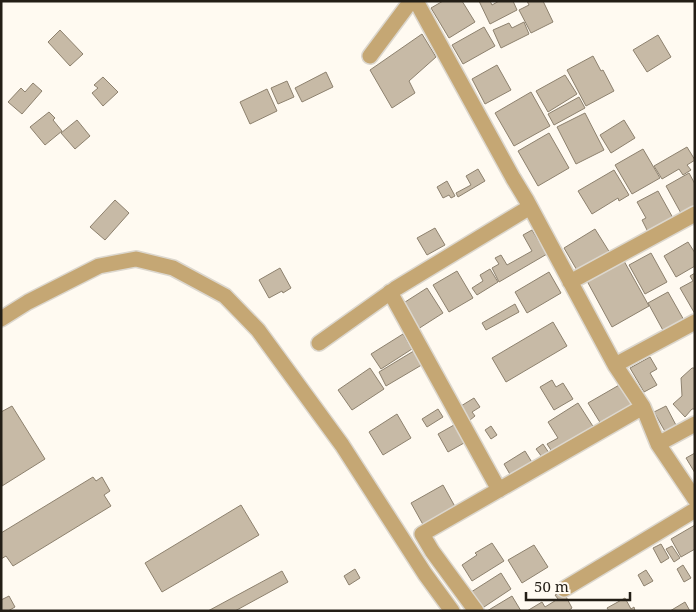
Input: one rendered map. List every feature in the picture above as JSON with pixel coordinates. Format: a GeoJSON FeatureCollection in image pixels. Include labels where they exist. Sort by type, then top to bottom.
{"type":"FeatureCollection","features":[{"type":"Feature","properties":{"kind":"street"},"geometry":{"type":"LineString","coordinates":[[370,56],[411,1]]}},
{"type":"Feature","properties":{"kind":"street"},"geometry":{"type":"LineString","coordinates":[[416,1],[615,365],[643,407],[658,444],[695,499]]}},
{"type":"Feature","properties":{"kind":"street"},"geometry":{"type":"LineString","coordinates":[[318,343],[390,292],[530,207]]}},
{"type":"Feature","properties":{"kind":"street"},"geometry":{"type":"LineString","coordinates":[[570,282],[695,214]]}},
{"type":"Feature","properties":{"kind":"street"},"geometry":{"type":"LineString","coordinates":[[1,319],[28,302],[99,266],[136,259],[173,268],[225,296],[258,330],[342,445],[425,574],[452,611]]}},
{"type":"Feature","properties":{"kind":"street"},"geometry":{"type":"LineString","coordinates":[[390,292],[499,490]]}},
{"type":"Feature","properties":{"kind":"street"},"geometry":{"type":"LineString","coordinates":[[615,365],[695,322]]}},
{"type":"Feature","properties":{"kind":"street"},"geometry":{"type":"LineString","coordinates":[[476,611],[432,551],[422,534],[643,407]]}},
{"type":"Feature","properties":{"kind":"street"},"geometry":{"type":"LineString","coordinates":[[658,444],[695,424]]}},
{"type":"Feature","properties":{"kind":"street"},"geometry":{"type":"LineString","coordinates":[[564,589],[695,510]]}},
{"type":"Feature","properties":{"kind":"building"},"geometry":{"type":"Polygon","coordinates":[[[443,1],[462,1],[475,22],[449,38],[431,8],[443,1]]]}},
{"type":"Feature","properties":{"kind":"building"},"geometry":{"type":"Polygon","coordinates":[[[479,1],[490,1],[492,5],[499,1],[513,1],[517,10],[490,24],[479,1]]]}},
{"type":"Feature","properties":{"kind":"building"},"geometry":{"type":"Polygon","coordinates":[[[527,1],[543,1],[553,22],[531,33],[519,10],[529,5],[527,1]]]}},
{"type":"Feature","properties":{"kind":"building"},"geometry":{"type":"Polygon","coordinates":[[[524,22],[529,34],[501,48],[493,30],[509,23],[512,28],[524,22]]]}},
{"type":"Feature","properties":{"kind":"building"},"geometry":{"type":"Polygon","coordinates":[[[484,27],[495,46],[463,64],[452,45],[484,27]]]}},
{"type":"Feature","properties":{"kind":"building"},"geometry":{"type":"Polygon","coordinates":[[[60,30],[83,54],[70,66],[48,42],[60,30]]]}},
{"type":"Feature","properties":{"kind":"building"},"geometry":{"type":"Polygon","coordinates":[[[422,34],[436,57],[409,81],[415,93],[392,108],[370,70],[422,34]]]}},
{"type":"Feature","properties":{"kind":"building"},"geometry":{"type":"Polygon","coordinates":[[[658,35],[671,57],[647,72],[633,50],[658,35]]]}},
{"type":"Feature","properties":{"kind":"building"},"geometry":{"type":"Polygon","coordinates":[[[593,56],[614,91],[586,106],[567,70],[593,56]]]}},
{"type":"Feature","properties":{"kind":"building"},"geometry":{"type":"Polygon","coordinates":[[[497,65],[511,90],[485,104],[472,79],[497,65]]]}},
{"type":"Feature","properties":{"kind":"building"},"geometry":{"type":"Polygon","coordinates":[[[326,72],[333,87],[302,102],[295,88],[326,72]]]}},
{"type":"Feature","properties":{"kind":"building"},"geometry":{"type":"Polygon","coordinates":[[[565,75],[577,94],[548,112],[536,91],[565,75]]]}},
{"type":"Feature","properties":{"kind":"building"},"geometry":{"type":"Polygon","coordinates":[[[103,77],[118,92],[103,106],[92,93],[98,88],[94,85],[103,77]]]}},
{"type":"Feature","properties":{"kind":"building"},"geometry":{"type":"Polygon","coordinates":[[[287,81],[294,97],[278,104],[271,88],[287,81]]]}},
{"type":"Feature","properties":{"kind":"building"},"geometry":{"type":"Polygon","coordinates":[[[33,83],[42,91],[22,114],[8,102],[21,88],[25,92],[33,83]]]}},
{"type":"Feature","properties":{"kind":"building"},"geometry":{"type":"Polygon","coordinates":[[[267,89],[277,111],[250,124],[240,102],[267,89]]]}},
{"type":"Feature","properties":{"kind":"building"},"geometry":{"type":"Polygon","coordinates":[[[531,92],[550,126],[514,146],[495,113],[531,92]]]}},
{"type":"Feature","properties":{"kind":"building"},"geometry":{"type":"Polygon","coordinates":[[[579,97],[585,108],[554,125],[548,114],[579,97]]]}},
{"type":"Feature","properties":{"kind":"building"},"geometry":{"type":"Polygon","coordinates":[[[49,112],[55,118],[53,120],[62,131],[45,145],[30,127],[49,112]]]}},
{"type":"Feature","properties":{"kind":"building"},"geometry":{"type":"Polygon","coordinates":[[[585,113],[604,150],[576,164],[557,127],[585,113]]]}},
{"type":"Feature","properties":{"kind":"building"},"geometry":{"type":"Polygon","coordinates":[[[77,120],[90,136],[75,149],[61,133],[77,120]]]}},
{"type":"Feature","properties":{"kind":"building"},"geometry":{"type":"Polygon","coordinates":[[[624,120],[635,138],[611,153],[600,135],[624,120]]]}},
{"type":"Feature","properties":{"kind":"building"},"geometry":{"type":"Polygon","coordinates":[[[549,133],[569,168],[538,186],[518,151],[549,133]]]}},
{"type":"Feature","properties":{"kind":"building"},"geometry":{"type":"Polygon","coordinates":[[[687,147],[695,160],[687,165],[691,170],[683,175],[679,169],[662,179],[654,166],[687,147]]]}},
{"type":"Feature","properties":{"kind":"building"},"geometry":{"type":"Polygon","coordinates":[[[643,149],[660,178],[632,194],[615,165],[643,149]]]}},
{"type":"Feature","properties":{"kind":"building"},"geometry":{"type":"Polygon","coordinates":[[[478,169],[485,181],[458,197],[456,193],[471,185],[466,176],[478,169]]]}},
{"type":"Feature","properties":{"kind":"building"},"geometry":{"type":"Polygon","coordinates":[[[614,170],[629,195],[619,201],[618,198],[592,214],[578,191],[614,170]]]}},
{"type":"Feature","properties":{"kind":"building"},"geometry":{"type":"Polygon","coordinates":[[[689,173],[695,184],[695,208],[682,215],[666,186],[689,173]]]}},
{"type":"Feature","properties":{"kind":"building"},"geometry":{"type":"Polygon","coordinates":[[[447,181],[455,196],[451,198],[449,195],[443,198],[437,187],[447,181]]]}},
{"type":"Feature","properties":{"kind":"building"},"geometry":{"type":"Polygon","coordinates":[[[658,191],[673,218],[648,232],[642,220],[646,218],[637,202],[658,191]]]}},
{"type":"Feature","properties":{"kind":"building"},"geometry":{"type":"Polygon","coordinates":[[[115,200],[129,213],[105,240],[90,227],[115,200]]]}},
{"type":"Feature","properties":{"kind":"building"},"geometry":{"type":"Polygon","coordinates":[[[435,228],[445,245],[427,255],[417,238],[435,228]]]}},
{"type":"Feature","properties":{"kind":"building"},"geometry":{"type":"Polygon","coordinates":[[[595,229],[610,253],[578,272],[564,248],[595,229]]]}},
{"type":"Feature","properties":{"kind":"building"},"geometry":{"type":"Polygon","coordinates":[[[532,230],[547,254],[499,282],[492,268],[499,264],[495,258],[501,255],[507,265],[532,251],[523,235],[532,230]]]}},
{"type":"Feature","properties":{"kind":"building"},"geometry":{"type":"Polygon","coordinates":[[[688,242],[695,253],[695,266],[676,277],[664,256],[688,242]]]}},
{"type":"Feature","properties":{"kind":"building"},"geometry":{"type":"Polygon","coordinates":[[[651,253],[667,282],[645,294],[629,265],[651,253]]]}},
{"type":"Feature","properties":{"kind":"building"},"geometry":{"type":"Polygon","coordinates":[[[624,261],[649,306],[612,327],[587,281],[624,261]]]}},
{"type":"Feature","properties":{"kind":"building"},"geometry":{"type":"Polygon","coordinates":[[[280,268],[291,288],[269,298],[259,280],[280,268]]]}},
{"type":"Feature","properties":{"kind":"building"},"geometry":{"type":"Polygon","coordinates":[[[490,269],[498,282],[477,295],[472,288],[483,281],[480,275],[490,269]]]}},
{"type":"Feature","properties":{"kind":"building"},"geometry":{"type":"Polygon","coordinates":[[[457,271],[473,298],[449,312],[433,285],[457,271]]]}},
{"type":"Feature","properties":{"kind":"building"},"geometry":{"type":"Polygon","coordinates":[[[549,272],[561,293],[527,313],[515,292],[549,272]]]}},
{"type":"Feature","properties":{"kind":"building"},"geometry":{"type":"Polygon","coordinates":[[[695,273],[695,314],[680,288],[693,281],[690,276],[695,273]]]}},
{"type":"Feature","properties":{"kind":"building"},"geometry":{"type":"Polygon","coordinates":[[[427,288],[443,313],[418,329],[402,304],[427,288]]]}},
{"type":"Feature","properties":{"kind":"building"},"geometry":{"type":"Polygon","coordinates":[[[668,292],[685,322],[665,334],[648,303],[668,292]]]}},
{"type":"Feature","properties":{"kind":"building"},"geometry":{"type":"Polygon","coordinates":[[[515,304],[519,312],[486,330],[482,323],[515,304]]]}},
{"type":"Feature","properties":{"kind":"building"},"geometry":{"type":"Polygon","coordinates":[[[553,322],[567,346],[506,382],[492,358],[553,322]]]}},
{"type":"Feature","properties":{"kind":"building"},"geometry":{"type":"Polygon","coordinates":[[[403,334],[412,349],[381,369],[371,354],[403,334]]]}},
{"type":"Feature","properties":{"kind":"building"},"geometry":{"type":"Polygon","coordinates":[[[417,349],[425,363],[386,386],[379,372],[417,349]]]}},
{"type":"Feature","properties":{"kind":"building"},"geometry":{"type":"Polygon","coordinates":[[[650,357],[657,369],[650,373],[657,385],[644,392],[630,368],[650,357]]]}},
{"type":"Feature","properties":{"kind":"building"},"geometry":{"type":"Polygon","coordinates":[[[370,368],[384,389],[352,410],[338,390],[370,368]]]}},
{"type":"Feature","properties":{"kind":"building"},"geometry":{"type":"Polygon","coordinates":[[[692,368],[695,368],[695,409],[692,409],[685,417],[673,404],[682,396],[681,378],[692,368]]]}},
{"type":"Feature","properties":{"kind":"building"},"geometry":{"type":"Polygon","coordinates":[[[552,380],[556,387],[563,383],[573,399],[554,410],[540,387],[552,380]]]}},
{"type":"Feature","properties":{"kind":"building"},"geometry":{"type":"Polygon","coordinates":[[[621,384],[634,405],[601,424],[588,403],[621,384]]]}},
{"type":"Feature","properties":{"kind":"building"},"geometry":{"type":"Polygon","coordinates":[[[474,398],[480,407],[472,412],[475,416],[470,420],[461,406],[474,398]]]}},
{"type":"Feature","properties":{"kind":"building"},"geometry":{"type":"Polygon","coordinates":[[[578,403],[596,431],[555,456],[547,444],[558,438],[548,422],[578,403]]]}},
{"type":"Feature","properties":{"kind":"building"},"geometry":{"type":"Polygon","coordinates":[[[12,406],[45,459],[2,486],[1,412],[12,406]]]}},
{"type":"Feature","properties":{"kind":"building"},"geometry":{"type":"Polygon","coordinates":[[[666,406],[678,429],[667,435],[654,412],[666,406]]]}},
{"type":"Feature","properties":{"kind":"building"},"geometry":{"type":"Polygon","coordinates":[[[438,409],[443,417],[427,427],[422,419],[438,409]]]}},
{"type":"Feature","properties":{"kind":"building"},"geometry":{"type":"Polygon","coordinates":[[[397,414],[411,438],[383,455],[369,432],[397,414]]]}},
{"type":"Feature","properties":{"kind":"building"},"geometry":{"type":"Polygon","coordinates":[[[454,425],[464,443],[448,452],[438,434],[454,425]]]}},
{"type":"Feature","properties":{"kind":"building"},"geometry":{"type":"Polygon","coordinates":[[[491,426],[497,435],[491,439],[485,430],[491,426]]]}},
{"type":"Feature","properties":{"kind":"building"},"geometry":{"type":"Polygon","coordinates":[[[543,444],[551,456],[545,461],[536,449],[543,444]]]}},
{"type":"Feature","properties":{"kind":"building"},"geometry":{"type":"Polygon","coordinates":[[[525,451],[533,464],[511,476],[504,464],[525,451]]]}},
{"type":"Feature","properties":{"kind":"building"},"geometry":{"type":"Polygon","coordinates":[[[695,453],[695,473],[686,458],[695,453]]]}},
{"type":"Feature","properties":{"kind":"building"},"geometry":{"type":"Polygon","coordinates":[[[93,477],[96,481],[102,477],[110,491],[104,495],[111,506],[13,566],[6,556],[1,559],[1,533],[93,477]]]}},
{"type":"Feature","properties":{"kind":"building"},"geometry":{"type":"Polygon","coordinates":[[[443,485],[458,512],[426,530],[411,503],[443,485]]]}},
{"type":"Feature","properties":{"kind":"building"},"geometry":{"type":"Polygon","coordinates":[[[241,505],[259,535],[162,592],[145,563],[241,505]]]}},
{"type":"Feature","properties":{"kind":"building"},"geometry":{"type":"Polygon","coordinates":[[[695,525],[695,549],[681,557],[671,539],[695,525]]]}},
{"type":"Feature","properties":{"kind":"building"},"geometry":{"type":"Polygon","coordinates":[[[492,543],[504,561],[472,581],[462,565],[477,555],[475,553],[492,543]]]}},
{"type":"Feature","properties":{"kind":"building"},"geometry":{"type":"Polygon","coordinates":[[[661,544],[669,558],[661,563],[653,548],[661,544]]]}},
{"type":"Feature","properties":{"kind":"building"},"geometry":{"type":"Polygon","coordinates":[[[534,545],[548,567],[522,583],[508,560],[534,545]]]}},
{"type":"Feature","properties":{"kind":"building"},"geometry":{"type":"Polygon","coordinates":[[[672,546],[680,558],[674,562],[666,549],[672,546]]]}},
{"type":"Feature","properties":{"kind":"building"},"geometry":{"type":"Polygon","coordinates":[[[683,565],[691,578],[684,582],[677,569],[683,565]]]}},
{"type":"Feature","properties":{"kind":"building"},"geometry":{"type":"Polygon","coordinates":[[[355,569],[360,578],[349,585],[344,576],[355,569]]]}},
{"type":"Feature","properties":{"kind":"building"},"geometry":{"type":"Polygon","coordinates":[[[646,570],[653,581],[644,586],[638,575],[646,570]]]}},
{"type":"Feature","properties":{"kind":"building"},"geometry":{"type":"Polygon","coordinates":[[[282,571],[288,582],[235,611],[208,611],[282,571]]]}},
{"type":"Feature","properties":{"kind":"building"},"geometry":{"type":"Polygon","coordinates":[[[501,573],[511,589],[478,611],[468,594],[501,573]]]}},
{"type":"Feature","properties":{"kind":"building"},"geometry":{"type":"Polygon","coordinates":[[[563,591],[572,608],[568,611],[527,611],[542,602],[545,607],[558,599],[555,595],[563,591]]]}},
{"type":"Feature","properties":{"kind":"building"},"geometry":{"type":"Polygon","coordinates":[[[9,596],[15,607],[8,611],[1,611],[1,600],[9,596]]]}},
{"type":"Feature","properties":{"kind":"building"},"geometry":{"type":"Polygon","coordinates":[[[512,596],[521,611],[487,611],[512,596]]]}},
{"type":"Feature","properties":{"kind":"building"},"geometry":{"type":"Polygon","coordinates":[[[625,598],[631,609],[634,607],[635,611],[609,611],[607,608],[625,598]]]}},
{"type":"Feature","properties":{"kind":"building"},"geometry":{"type":"Polygon","coordinates":[[[685,602],[690,611],[670,611],[685,602]]]}}]}
